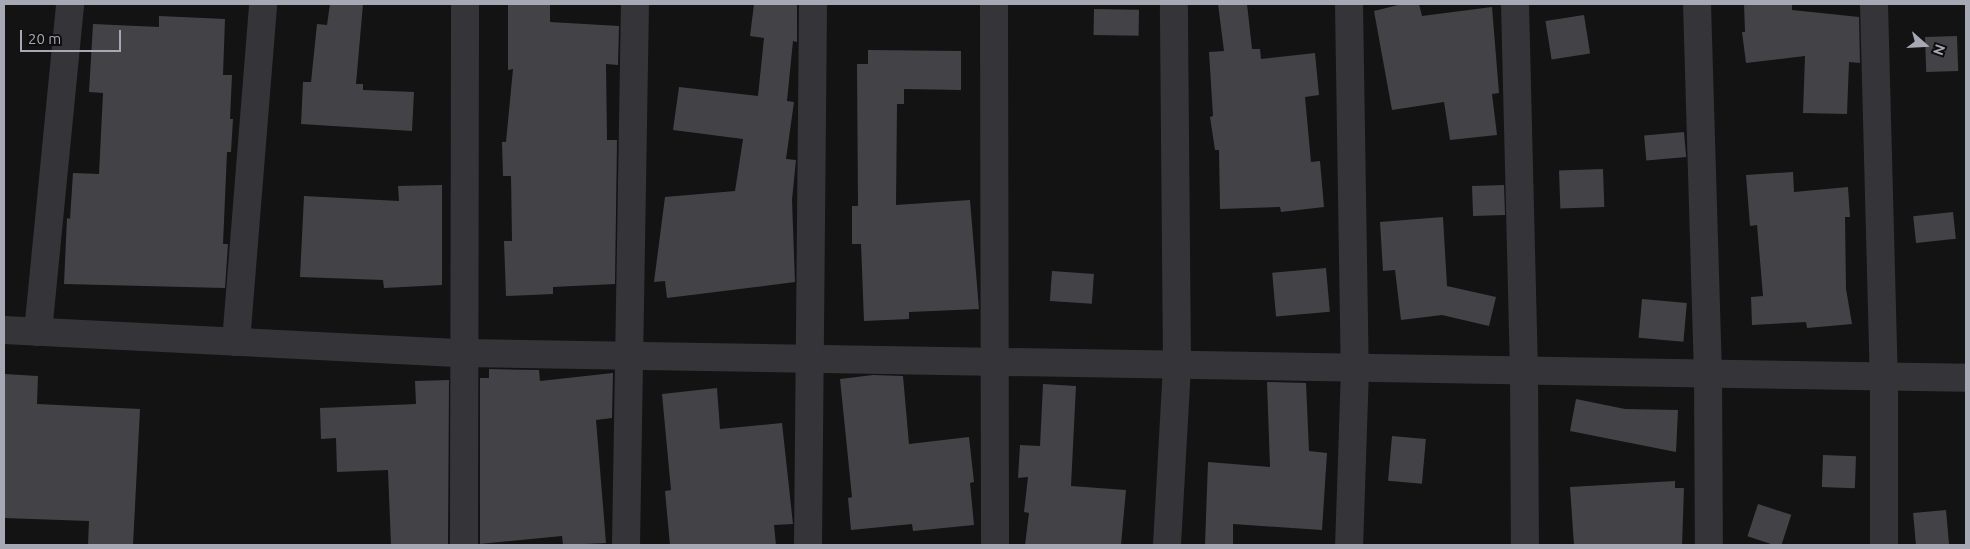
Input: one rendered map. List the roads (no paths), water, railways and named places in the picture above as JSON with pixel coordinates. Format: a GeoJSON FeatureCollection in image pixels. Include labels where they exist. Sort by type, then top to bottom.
{"type":"FeatureCollection","features":[{"type":"Feature","properties":{"kind":"street"},"geometry":{"type":"LineString","coordinates":[[38,332],[70,4]]}},
{"type":"Feature","properties":{"kind":"street"},"geometry":{"type":"LineString","coordinates":[[236,342],[263,4]]}},
{"type":"Feature","properties":{"kind":"street"},"geometry":{"type":"LineString","coordinates":[[464,545],[466,353],[465,4]]}},
{"type":"Feature","properties":{"kind":"street"},"geometry":{"type":"LineString","coordinates":[[626,545],[635,4]]}},
{"type":"Feature","properties":{"kind":"street"},"geometry":{"type":"LineString","coordinates":[[808,545],[813,4]]}},
{"type":"Feature","properties":{"kind":"street"},"geometry":{"type":"LineString","coordinates":[[994,4],[996,545]]}},
{"type":"Feature","properties":{"kind":"street"},"geometry":{"type":"LineString","coordinates":[[1167,545],[1176,365],[1174,4]]}},
{"type":"Feature","properties":{"kind":"street"},"geometry":{"type":"LineString","coordinates":[[1348,4],[1354,368],[1349,545]]}},
{"type":"Feature","properties":{"kind":"street"},"geometry":{"type":"LineString","coordinates":[[1515,4],[1524,370],[1525,545]]}},
{"type":"Feature","properties":{"kind":"street"},"geometry":{"type":"LineString","coordinates":[[1697,4],[1708,374],[1709,545]]}},
{"type":"Feature","properties":{"kind":"street"},"geometry":{"type":"LineString","coordinates":[[1874,4],[1884,377],[1884,545]]}},
{"type":"Feature","properties":{"kind":"street"},"geometry":{"type":"LineString","coordinates":[[4,330],[466,353],[1966,378]]}}]}
